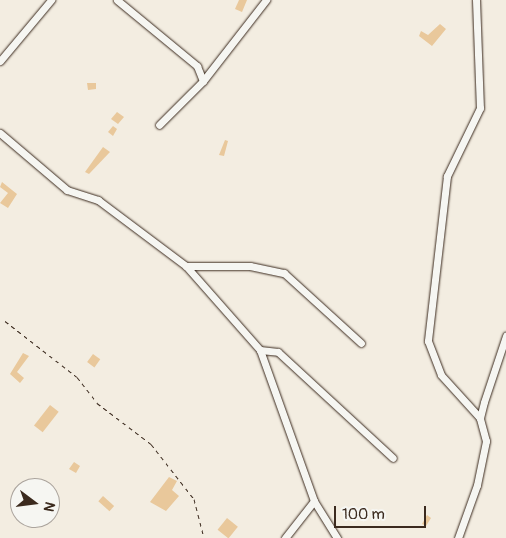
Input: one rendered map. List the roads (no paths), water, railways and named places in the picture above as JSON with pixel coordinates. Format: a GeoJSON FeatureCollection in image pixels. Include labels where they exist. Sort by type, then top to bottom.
{"type":"FeatureCollection","features":[{"type":"Feature","properties":{"kind":"street"},"geometry":{"type":"LineString","coordinates":[[0,61],[51,0]]}},
{"type":"Feature","properties":{"kind":"street"},"geometry":{"type":"LineString","coordinates":[[117,0],[197,66],[203,81]]}},
{"type":"Feature","properties":{"kind":"street"},"geometry":{"type":"LineString","coordinates":[[159,125],[203,81],[266,0]]}},
{"type":"Feature","properties":{"kind":"street"},"geometry":{"type":"LineString","coordinates":[[458,538],[486,441],[480,418],[441,375],[428,341],[447,176],[480,108],[476,0]]}},
{"type":"Feature","properties":{"kind":"street"},"geometry":{"type":"LineString","coordinates":[[0,133],[67,190],[98,200],[186,266],[260,350],[314,501],[337,538]]}},
{"type":"Feature","properties":{"kind":"street"},"geometry":{"type":"LineString","coordinates":[[186,266],[250,266],[284,273],[361,342]]}},
{"type":"Feature","properties":{"kind":"street"},"geometry":{"type":"LineString","coordinates":[[480,418],[506,336]]}},
{"type":"Feature","properties":{"kind":"street"},"geometry":{"type":"LineString","coordinates":[[260,350],[278,352],[393,458]]}},
{"type":"Feature","properties":{"kind":"street"},"geometry":{"type":"LineString","coordinates":[[285,538],[314,501]]}}]}
